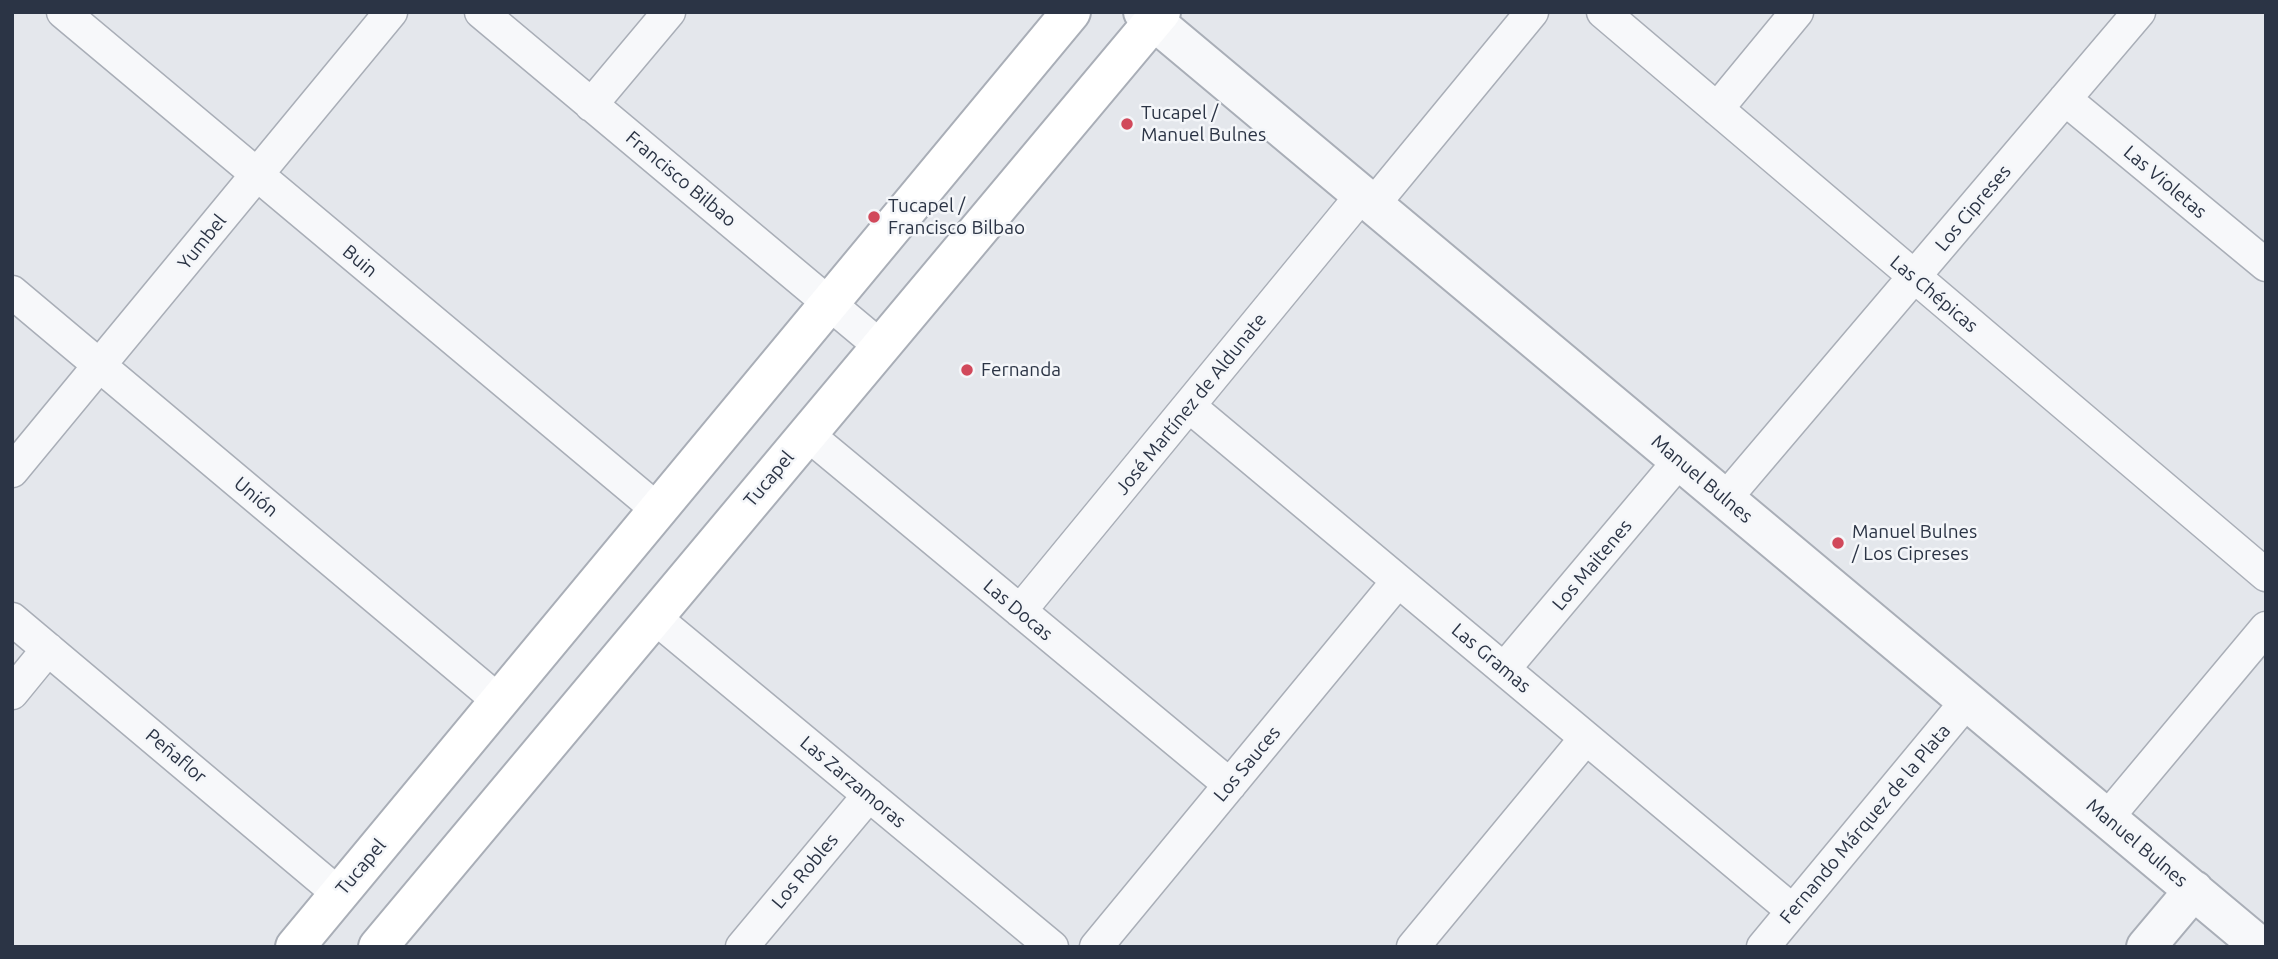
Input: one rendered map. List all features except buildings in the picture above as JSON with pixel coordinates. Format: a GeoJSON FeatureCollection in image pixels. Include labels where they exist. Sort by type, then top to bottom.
{"type":"FeatureCollection","features":[{"type":"Feature","properties":{"kind":"main road","name":"Tucapel"},"geometry":{"type":"LineString","coordinates":[[295,947],[1071,12]]}},
{"type":"Feature","properties":{"kind":"main road","name":"Tucapel"},"geometry":{"type":"LineString","coordinates":[[378,947],[807,434],[1152,15]]}},
{"type":"Feature","properties":{"kind":"street","name":"Buin"},"geometry":{"type":"LineString","coordinates":[[63,12],[658,510]]}},
{"type":"Feature","properties":{"kind":"street","name":"Yumbel"},"geometry":{"type":"LineString","coordinates":[[12,471],[391,12]]}},
{"type":"Feature","properties":{"kind":"street","name":"Francisco Bilbao"},"geometry":{"type":"LineString","coordinates":[[481,12],[880,346]]}},
{"type":"Feature","properties":{"kind":"street"},"geometry":{"type":"LineString","coordinates":[[592,105],[669,12]]}},
{"type":"Feature","properties":{"kind":"street","name":"José Martínez de Aldunate"},"geometry":{"type":"LineString","coordinates":[[1020,611],[1189,406],[1532,12]]}},
{"type":"Feature","properties":{"kind":"street","name":"Las Chépicas"},"geometry":{"type":"LineString","coordinates":[[1602,12],[2266,575]]}},
{"type":"Feature","properties":{"kind":"street"},"geometry":{"type":"LineString","coordinates":[[1717,109],[1797,12]]}},
{"type":"Feature","properties":{"kind":"street","name":"Los Cipreses"},"geometry":{"type":"LineString","coordinates":[[1725,499],[2139,12]]}},
{"type":"Feature","properties":{"kind":"street","name":"Manuel Bulnes"},"geometry":{"type":"LineString","coordinates":[[1152,15],[1368,200],[2261,947]]}},
{"type":"Feature","properties":{"kind":"street","name":"Las Violetas"},"geometry":{"type":"LineString","coordinates":[[2065,99],[2266,265]]}},
{"type":"Feature","properties":{"kind":"street","name":"Unión"},"geometry":{"type":"LineString","coordinates":[[12,292],[499,701]]}},
{"type":"Feature","properties":{"kind":"street","name":"Las Gramas"},"geometry":{"type":"LineString","coordinates":[[1189,406],[1793,911]]}},
{"type":"Feature","properties":{"kind":"street","name":"Las Docas"},"geometry":{"type":"LineString","coordinates":[[807,434],[1230,785]]}},
{"type":"Feature","properties":{"kind":"street","name":"Los Maitenes"},"geometry":{"type":"LineString","coordinates":[[1504,669],[1680,460]]}},
{"type":"Feature","properties":{"kind":"street","name":"Los Sauces"},"geometry":{"type":"LineString","coordinates":[[1096,947],[1398,581]]}},
{"type":"Feature","properties":{"kind":"street","name":"Las Zarzamoras"},"geometry":{"type":"LineString","coordinates":[[654,617],[1052,947]]}},
{"type":"Feature","properties":{"kind":"street","name":"Peñaflor"},"geometry":{"type":"LineString","coordinates":[[12,619],[339,894]]}},
{"type":"Feature","properties":{"kind":"street"},"geometry":{"type":"LineString","coordinates":[[2108,818],[2266,628]]}},
{"type":"Feature","properties":{"kind":"street"},"geometry":{"type":"LineString","coordinates":[[12,693],[48,649]]}},
{"type":"Feature","properties":{"kind":"street","name":"Fernando Márquez de la Plata"},"geometry":{"type":"LineString","coordinates":[[1763,947],[1967,701]]}},
{"type":"Feature","properties":{"kind":"street"},"geometry":{"type":"LineString","coordinates":[[1414,946],[1586,738]]}},
{"type":"Feature","properties":{"kind":"street","name":"Los Robles"},"geometry":{"type":"LineString","coordinates":[[742,947],[869,795]]}},
{"type":"Feature","properties":{"kind":"street"},"geometry":{"type":"LineString","coordinates":[[2146,947],[2194,890]]}},
{"type":"Feature","properties":{"kind":"place","name":"Tucapel / Manuel Bulnes"},"geometry":{"type":"Point","coordinates":[1127,124]}},
{"type":"Feature","properties":{"kind":"place","name":"Tucapel / Francisco Bilbao"},"geometry":{"type":"Point","coordinates":[874,217]}},
{"type":"Feature","properties":{"kind":"place","name":"Fernanda"},"geometry":{"type":"Point","coordinates":[967,370]}},
{"type":"Feature","properties":{"kind":"place","name":"Manuel Bulnes / Los Cipreses"},"geometry":{"type":"Point","coordinates":[1838,543]}}]}
